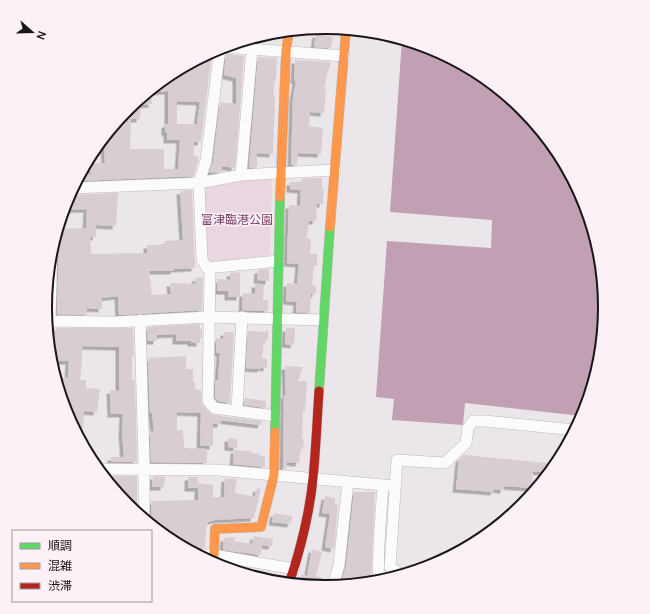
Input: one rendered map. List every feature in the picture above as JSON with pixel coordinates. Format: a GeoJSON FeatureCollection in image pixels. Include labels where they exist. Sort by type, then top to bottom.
{"type":"FeatureCollection","features":[{"type":"Feature","properties":{"kind":"street"},"geometry":{"type":"LineString","coordinates":[[291,578],[313,479],[323,320],[346,35]]}},
{"type":"Feature","properties":{"kind":"street"},"geometry":{"type":"LineString","coordinates":[[288,36],[286,51],[278,261],[274,475],[261,527],[215,529],[214,555],[294,569]]}},
{"type":"Feature","properties":{"kind":"street"},"geometry":{"type":"LineString","coordinates":[[237,48],[344,56]]}},
{"type":"Feature","properties":{"kind":"street"},"geometry":{"type":"LineString","coordinates":[[241,175],[252,49]]}},
{"type":"Feature","properties":{"kind":"street"},"geometry":{"type":"LineString","coordinates":[[219,56],[206,161],[199,183],[202,260],[210,272],[208,400],[214,408],[275,416]]}},
{"type":"Feature","properties":{"kind":"street"},"geometry":{"type":"LineString","coordinates":[[79,188],[199,183],[241,175],[335,170]]}},
{"type":"Feature","properties":{"kind":"street"},"geometry":{"type":"LineString","coordinates":[[207,268],[278,261]]}},
{"type":"Feature","properties":{"kind":"street"},"geometry":{"type":"LineString","coordinates":[[53,321],[115,322],[209,317],[323,320]]}},
{"type":"Feature","properties":{"kind":"street"},"geometry":{"type":"LineString","coordinates":[[237,410],[242,317]]}},
{"type":"Feature","properties":{"kind":"street"},"geometry":{"type":"LineString","coordinates":[[140,320],[144,511]]}},
{"type":"Feature","properties":{"kind":"street"},"geometry":{"type":"LineString","coordinates":[[378,575],[379,543],[389,485],[397,460],[445,463],[466,443],[468,428],[474,421],[569,429]]}},
{"type":"Feature","properties":{"kind":"street"},"geometry":{"type":"LineString","coordinates":[[105,469],[218,470],[389,485]]}},
{"type":"Feature","properties":{"kind":"street"},"geometry":{"type":"LineString","coordinates":[[335,579],[339,565],[348,482]]}},
{"type":"Feature","properties":{"kind":"street"},"geometry":{"type":"LineString","coordinates":[[389,485],[390,567],[396,571]]}},
{"type":"Feature","properties":{"kind":"green space","name":"富津臨港公園"},"geometry":{"type":"Polygon","coordinates":[[[269,175],[272,178],[270,255],[211,265],[205,260],[205,184],[269,175]]]}},
{"type":"Feature","properties":{"kind":"shaded area"},"geometry":{"type":"Polygon","coordinates":[[[402,45],[446,62],[491,90],[518,114],[542,141],[570,186],[584,219],[589,236],[596,271],[598,307],[596,343],[593,360],[584,395],[575,415],[465,403],[463,425],[392,420],[394,399],[376,397],[387,241],[491,248],[492,220],[390,212],[402,45]]]}},
{"type":"Feature","properties":{"kind":"building"},"geometry":{"type":"Polygon","coordinates":[[[316,35],[333,37],[331,48],[314,47],[316,35]]]}},
{"type":"Feature","properties":{"kind":"building"},"geometry":{"type":"Polygon","coordinates":[[[226,54],[244,56],[235,168],[222,166],[222,172],[209,173],[213,162],[220,102],[236,104],[236,78],[224,75],[226,54]]]}},
{"type":"Feature","properties":{"kind":"building"},"geometry":{"type":"Polygon","coordinates":[[[258,57],[277,58],[276,79],[273,95],[275,95],[273,154],[257,153],[257,167],[249,168],[258,57]]]}},
{"type":"Feature","properties":{"kind":"building"},"geometry":{"type":"Polygon","coordinates":[[[211,59],[201,142],[194,142],[194,156],[199,157],[194,176],[83,181],[87,174],[91,174],[90,168],[93,164],[105,163],[104,146],[120,127],[141,106],[140,119],[131,119],[130,149],[164,149],[164,169],[178,169],[180,140],[167,140],[167,132],[165,133],[165,124],[168,124],[168,91],[157,92],[173,80],[211,59]],[[177,101],[177,124],[197,124],[200,102],[177,101]]]}},
{"type":"Feature","properties":{"kind":"building"},"geometry":{"type":"Polygon","coordinates":[[[295,60],[331,62],[324,89],[326,89],[324,113],[310,112],[309,126],[323,128],[321,154],[298,153],[297,165],[291,165],[293,98],[296,81],[294,80],[295,60]]]}},
{"type":"Feature","properties":{"kind":"building"},"geometry":{"type":"Polygon","coordinates":[[[151,97],[152,104],[142,105],[151,97]]]}},
{"type":"Feature","properties":{"kind":"building"},"geometry":{"type":"Polygon","coordinates":[[[322,178],[322,189],[324,189],[323,204],[317,204],[316,221],[309,221],[307,238],[311,239],[310,254],[317,254],[317,266],[314,265],[312,285],[316,286],[316,294],[311,293],[310,313],[296,312],[297,302],[286,301],[287,283],[297,284],[299,264],[287,263],[289,205],[300,206],[301,190],[290,189],[290,182],[302,182],[302,179],[322,178]]]}},
{"type":"Feature","properties":{"kind":"building"},"geometry":{"type":"Polygon","coordinates":[[[192,190],[195,268],[174,269],[174,271],[149,271],[152,295],[171,294],[170,283],[196,284],[195,278],[203,277],[202,310],[119,315],[118,296],[102,298],[102,309],[87,308],[87,315],[57,314],[59,246],[61,246],[61,238],[63,229],[86,228],[87,209],[70,210],[76,195],[118,193],[116,226],[96,225],[96,237],[90,237],[91,254],[147,253],[147,245],[165,245],[165,241],[183,240],[180,191],[192,190]]]}},
{"type":"Feature","properties":{"kind":"building"},"geometry":{"type":"Polygon","coordinates":[[[269,269],[269,281],[257,280],[258,270],[269,269]]]}},
{"type":"Feature","properties":{"kind":"building"},"geometry":{"type":"Polygon","coordinates":[[[240,272],[240,297],[228,297],[228,291],[217,291],[217,279],[230,280],[230,273],[240,272]]]}},
{"type":"Feature","properties":{"kind":"building"},"geometry":{"type":"Polygon","coordinates":[[[255,284],[264,284],[263,300],[268,300],[268,311],[242,310],[243,293],[255,294],[255,284]]]}},
{"type":"Feature","properties":{"kind":"building"},"geometry":{"type":"Polygon","coordinates":[[[200,324],[200,329],[202,329],[202,338],[200,338],[200,343],[191,343],[191,341],[176,341],[176,334],[157,335],[157,341],[148,341],[147,327],[200,324]]]}},
{"type":"Feature","properties":{"kind":"building"},"geometry":{"type":"Polygon","coordinates":[[[56,328],[133,328],[134,357],[132,356],[132,380],[135,380],[137,462],[111,462],[111,457],[124,457],[122,434],[123,414],[111,414],[110,390],[119,391],[119,347],[83,346],[80,380],[86,380],[86,388],[100,389],[97,412],[84,411],[83,432],[66,395],[61,377],[68,378],[69,361],[57,361],[54,339],[56,328]]]}},
{"type":"Feature","properties":{"kind":"building"},"geometry":{"type":"Polygon","coordinates":[[[286,328],[295,328],[294,345],[285,344],[286,328]]]}},
{"type":"Feature","properties":{"kind":"building"},"geometry":{"type":"Polygon","coordinates":[[[266,330],[268,330],[268,340],[264,340],[262,358],[267,359],[267,368],[246,368],[248,331],[266,332],[266,330]]]}},
{"type":"Feature","properties":{"kind":"building"},"geometry":{"type":"Polygon","coordinates":[[[224,332],[234,332],[230,403],[218,401],[215,398],[215,380],[218,380],[220,353],[216,353],[216,338],[223,339],[224,332]]]}},
{"type":"Feature","properties":{"kind":"building"},"geometry":{"type":"Polygon","coordinates":[[[186,356],[186,369],[193,369],[193,382],[195,382],[195,389],[201,390],[202,404],[209,412],[213,415],[262,421],[261,425],[221,420],[221,424],[213,424],[213,446],[200,446],[201,413],[177,412],[177,430],[183,430],[184,448],[207,449],[207,463],[151,462],[150,432],[154,431],[152,413],[150,413],[148,358],[186,356]]]}},
{"type":"Feature","properties":{"kind":"building"},"geometry":{"type":"Polygon","coordinates":[[[285,366],[303,367],[298,381],[307,381],[305,412],[303,411],[303,449],[301,449],[299,463],[287,462],[286,469],[283,469],[284,395],[286,395],[285,366]]]}},
{"type":"Feature","properties":{"kind":"building"},"geometry":{"type":"Polygon","coordinates":[[[245,398],[266,401],[266,408],[244,405],[245,398]]]}},
{"type":"Feature","properties":{"kind":"building"},"geometry":{"type":"Polygon","coordinates":[[[228,438],[237,439],[237,448],[228,447],[228,438]]]}},
{"type":"Feature","properties":{"kind":"building"},"geometry":{"type":"Polygon","coordinates":[[[234,450],[251,451],[251,453],[260,454],[260,456],[265,457],[265,467],[233,464],[234,450]]]}},
{"type":"Feature","properties":{"kind":"building"},"geometry":{"type":"Polygon","coordinates":[[[464,455],[549,463],[543,472],[533,471],[532,484],[529,488],[504,486],[504,490],[494,489],[494,492],[456,489],[459,459],[464,455]]]}},
{"type":"Feature","properties":{"kind":"building"},"geometry":{"type":"Polygon","coordinates":[[[111,476],[137,476],[137,505],[111,476]]]}},
{"type":"Feature","properties":{"kind":"building"},"geometry":{"type":"Polygon","coordinates":[[[153,476],[165,477],[164,487],[152,487],[153,476]]]}},
{"type":"Feature","properties":{"kind":"building"},"geometry":{"type":"Polygon","coordinates":[[[188,477],[198,477],[198,488],[188,488],[188,477]]]}},
{"type":"Feature","properties":{"kind":"building"},"geometry":{"type":"Polygon","coordinates":[[[225,478],[237,479],[236,493],[255,497],[257,488],[261,489],[254,518],[215,520],[208,522],[205,548],[197,548],[188,543],[152,518],[151,501],[198,500],[198,483],[213,485],[213,497],[224,497],[225,478]]]}},
{"type":"Feature","properties":{"kind":"building"},"geometry":{"type":"Polygon","coordinates":[[[354,492],[375,492],[371,576],[342,579],[346,566],[354,492]]]}},
{"type":"Feature","properties":{"kind":"building"},"geometry":{"type":"Polygon","coordinates":[[[325,496],[335,498],[335,504],[338,505],[334,549],[325,547],[330,514],[322,513],[325,496]]]}},
{"type":"Feature","properties":{"kind":"building"},"geometry":{"type":"Polygon","coordinates":[[[274,513],[292,516],[291,524],[272,522],[274,513]]]}},
{"type":"Feature","properties":{"kind":"building"},"geometry":{"type":"Polygon","coordinates":[[[254,536],[273,539],[272,546],[262,545],[261,555],[223,550],[224,538],[235,537],[234,541],[252,544],[254,536]]]}},
{"type":"Feature","properties":{"kind":"building"},"geometry":{"type":"Polygon","coordinates":[[[312,549],[322,552],[316,576],[327,580],[300,579],[302,574],[307,576],[312,549]]]}},
{"type":"Feature","properties":{"kind":"traffic: fast"},"geometry":{"type":"LineString","coordinates":[[275,432],[280,197]]}},
{"type":"Feature","properties":{"kind":"traffic: fast"},"geometry":{"type":"LineString","coordinates":[[319,391],[330,227]]}},
{"type":"Feature","properties":{"kind":"traffic: slow"},"geometry":{"type":"LineString","coordinates":[[330,227],[346,35]]}},
{"type":"Feature","properties":{"kind":"traffic: slow"},"geometry":{"type":"LineString","coordinates":[[280,197],[286,51],[288,36]]}},
{"type":"Feature","properties":{"kind":"traffic: slow"},"geometry":{"type":"LineString","coordinates":[[214,555],[215,529],[261,527],[274,475],[275,432]]}},
{"type":"Feature","properties":{"kind":"traffic: jam"},"geometry":{"type":"LineString","coordinates":[[291,578],[301,545],[312,491],[319,391]]}}]}
